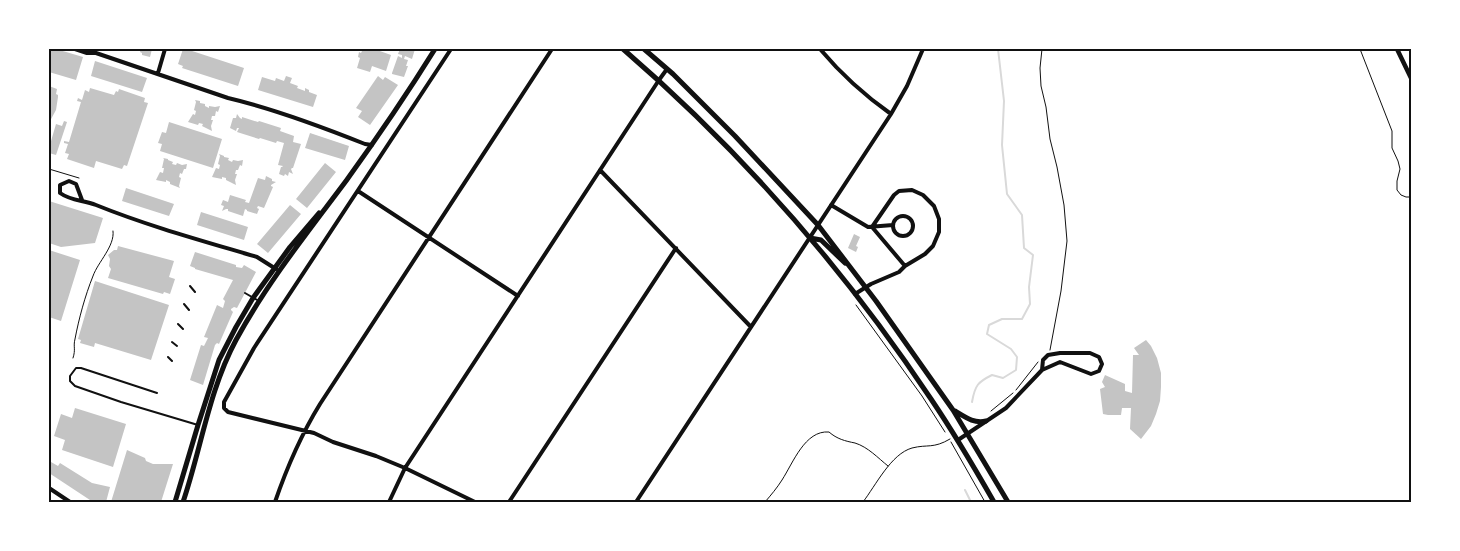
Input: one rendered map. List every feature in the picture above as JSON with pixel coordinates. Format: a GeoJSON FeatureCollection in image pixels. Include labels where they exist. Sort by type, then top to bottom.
{"type":"FeatureCollection","features":[{"type":"Feature","properties":{"kind":"main road"},"geometry":{"type":"LineString","coordinates":[[175,502],[219,360],[236,327],[313,218],[328,204],[372,145],[435,49]]}},
{"type":"Feature","properties":{"kind":"main road"},"geometry":{"type":"LineString","coordinates":[[623,49],[659,80],[712,131],[810,238],[855,294],[931,398],[994,502]]}},
{"type":"Feature","properties":{"kind":"main road"},"geometry":{"type":"LineString","coordinates":[[644,49],[667,69],[749,150],[818,225],[866,287],[953,410],[1008,502]]}},
{"type":"Feature","properties":{"kind":"main road"},"geometry":{"type":"LineString","coordinates":[[810,238],[821,240],[853,271]]}},
{"type":"Feature","properties":{"kind":"main road"},"geometry":{"type":"LineString","coordinates":[[183,502],[219,381],[235,342],[256,300]]}},
{"type":"Feature","properties":{"kind":"main road"},"geometry":{"type":"LineString","coordinates":[[953,410],[973,421],[986,421]]}},
{"type":"Feature","properties":{"kind":"street"},"geometry":{"type":"LineString","coordinates":[[75,49],[96,53],[228,98],[304,120],[372,145]]}},
{"type":"Feature","properties":{"kind":"street"},"geometry":{"type":"LineString","coordinates":[[158,73],[165,49]]}},
{"type":"Feature","properties":{"kind":"street"},"geometry":{"type":"LineString","coordinates":[[451,49],[265,332],[236,379],[224,402],[224,408],[228,412],[276,425],[304,430],[376,456],[475,502]]}},
{"type":"Feature","properties":{"kind":"street"},"geometry":{"type":"LineString","coordinates":[[275,502],[304,430],[324,397],[552,49]]}},
{"type":"Feature","properties":{"kind":"street"},"geometry":{"type":"LineString","coordinates":[[820,49],[849,81],[868,98],[891,114]]}},
{"type":"Feature","properties":{"kind":"street"},"geometry":{"type":"LineString","coordinates":[[636,502],[891,114],[907,86],[923,49]]}},
{"type":"Feature","properties":{"kind":"street"},"geometry":{"type":"LineString","coordinates":[[1397,49],[1411,78]]}},
{"type":"Feature","properties":{"kind":"street"},"geometry":{"type":"LineString","coordinates":[[390,502],[405,468],[667,69]]}},
{"type":"Feature","properties":{"kind":"street"},"geometry":{"type":"LineString","coordinates":[[600,170],[751,327]]}},
{"type":"Feature","properties":{"kind":"street"},"geometry":{"type":"LineString","coordinates":[[82,200],[76,184],[69,181],[60,185],[60,193],[68,199],[82,200],[122,216],[257,257],[277,270]]}},
{"type":"Feature","properties":{"kind":"street"},"geometry":{"type":"LineString","coordinates":[[855,294],[874,282],[899,272],[905,266],[925,254],[933,246],[939,232],[939,219],[934,206],[923,195],[912,190],[899,190],[872,228]]}},
{"type":"Feature","properties":{"kind":"street"},"geometry":{"type":"LineString","coordinates":[[358,191],[518,296]]}},
{"type":"Feature","properties":{"kind":"street"},"geometry":{"type":"LineString","coordinates":[[831,205],[872,228],[905,266]]}},
{"type":"Feature","properties":{"kind":"street"},"geometry":{"type":"LineString","coordinates":[[898,216],[905,216],[911,219],[913,226],[911,232],[902,236],[896,234],[892,225],[898,216]]}},
{"type":"Feature","properties":{"kind":"street"},"geometry":{"type":"LineString","coordinates":[[872,228],[892,225]]}},
{"type":"Feature","properties":{"kind":"street"},"geometry":{"type":"LineString","coordinates":[[509,502],[676,248]]}},
{"type":"Feature","properties":{"kind":"street"},"geometry":{"type":"LineString","coordinates":[[958,440],[1006,408],[1042,370],[1060,362],[1091,374],[1099,371],[1102,364],[1099,357],[1090,353],[1060,353],[1048,355],[1043,360],[1042,370]]}},
{"type":"Feature","properties":{"kind":"street"},"geometry":{"type":"LineString","coordinates":[[1060,353],[1060,362]]}},
{"type":"Feature","properties":{"kind":"street"},"geometry":{"type":"LineString","coordinates":[[49,488],[70,502]]}},
{"type":"Feature","properties":{"kind":"lane"},"geometry":{"type":"LineString","coordinates":[[190,286],[195,292]]}},
{"type":"Feature","properties":{"kind":"lane"},"geometry":{"type":"LineString","coordinates":[[245,294],[256,300]]}},
{"type":"Feature","properties":{"kind":"lane"},"geometry":{"type":"LineString","coordinates":[[184,304],[189,310]]}},
{"type":"Feature","properties":{"kind":"lane"},"geometry":{"type":"LineString","coordinates":[[178,324],[183,329]]}},
{"type":"Feature","properties":{"kind":"lane"},"geometry":{"type":"LineString","coordinates":[[172,342],[177,346]]}},
{"type":"Feature","properties":{"kind":"lane"},"geometry":{"type":"LineString","coordinates":[[168,357],[172,362]]}},
{"type":"Feature","properties":{"kind":"lane"},"geometry":{"type":"LineString","coordinates":[[157,393],[81,368],[76,368],[70,376],[70,381],[75,386],[204,427]]}},
{"type":"Feature","properties":{"kind":"path"},"geometry":{"type":"LineString","coordinates":[[1042,49],[1040,68],[1042,86],[1050,139],[1064,205],[1067,241],[1061,290],[1050,350]]}},
{"type":"Feature","properties":{"kind":"path"},"geometry":{"type":"LineString","coordinates":[[1360,49],[1392,132],[1392,148],[1400,169],[1396,181],[1397,190],[1401,195],[1411,197]]}},
{"type":"Feature","properties":{"kind":"path"},"geometry":{"type":"LineString","coordinates":[[49,169],[79,178]]}},
{"type":"Feature","properties":{"kind":"path"},"geometry":{"type":"LineString","coordinates":[[73,358],[76,351],[74,342],[87,293],[93,276],[113,239],[113,231]]}},
{"type":"Feature","properties":{"kind":"path"},"geometry":{"type":"LineString","coordinates":[[1411,253],[1411,265]]}},
{"type":"Feature","properties":{"kind":"path"},"geometry":{"type":"LineString","coordinates":[[855,303],[922,396],[945,432]]}},
{"type":"Feature","properties":{"kind":"path"},"geometry":{"type":"LineString","coordinates":[[990,413],[1015,391],[1037,362]]}},
{"type":"Feature","properties":{"kind":"path"},"geometry":{"type":"LineString","coordinates":[[765,502],[782,479],[796,454],[816,434],[829,432],[836,438],[856,444],[872,452],[888,466]]}},
{"type":"Feature","properties":{"kind":"path"},"geometry":{"type":"LineString","coordinates":[[863,502],[888,466],[904,451],[935,446],[950,439],[985,502]]}},
{"type":"Feature","properties":{"kind":"building"},"geometry":{"type":"Polygon","coordinates":[[[49,49],[56,49],[83,57],[76,80],[49,72],[49,49]]]}},
{"type":"Feature","properties":{"kind":"building"},"geometry":{"type":"Polygon","coordinates":[[[141,49],[152,49],[150,57],[142,55],[141,49]]]}},
{"type":"Feature","properties":{"kind":"building"},"geometry":{"type":"Polygon","coordinates":[[[183,49],[244,68],[238,86],[182,68],[183,66],[178,64],[183,49]]]}},
{"type":"Feature","properties":{"kind":"building"},"geometry":{"type":"Polygon","coordinates":[[[363,49],[377,49],[391,55],[386,71],[372,66],[370,72],[357,68],[360,58],[358,57],[359,52],[361,53],[363,49]]]}},
{"type":"Feature","properties":{"kind":"building"},"geometry":{"type":"Polygon","coordinates":[[[400,49],[415,49],[412,59],[405,56],[404,59],[408,60],[406,66],[408,66],[404,77],[392,74],[398,56],[402,58],[402,55],[398,54],[400,49]]]}},
{"type":"Feature","properties":{"kind":"building"},"geometry":{"type":"Polygon","coordinates":[[[95,61],[147,78],[142,92],[91,76],[95,61]]]}},
{"type":"Feature","properties":{"kind":"building"},"geometry":{"type":"Polygon","coordinates":[[[286,76],[292,78],[290,83],[298,86],[297,88],[305,91],[305,88],[317,95],[313,107],[258,90],[262,77],[275,81],[276,78],[284,81],[286,76]]]}},
{"type":"Feature","properties":{"kind":"building"},"geometry":{"type":"Polygon","coordinates":[[[378,76],[383,80],[385,77],[398,85],[370,125],[358,117],[362,111],[356,108],[378,76]]]}},
{"type":"Feature","properties":{"kind":"building"},"geometry":{"type":"Polygon","coordinates":[[[49,86],[57,89],[56,94],[58,95],[56,110],[50,121],[49,120],[49,86]]]}},
{"type":"Feature","properties":{"kind":"building"},"geometry":{"type":"Polygon","coordinates":[[[90,88],[114,95],[119,89],[145,98],[144,102],[148,103],[127,166],[124,165],[122,169],[96,161],[94,168],[67,159],[69,154],[65,153],[68,144],[64,143],[64,141],[69,142],[81,102],[77,101],[78,98],[82,100],[85,90],[89,92],[90,88]]]}},
{"type":"Feature","properties":{"kind":"building"},"geometry":{"type":"Polygon","coordinates":[[[195,100],[200,101],[200,103],[205,104],[209,108],[209,106],[220,106],[215,116],[212,116],[212,131],[202,126],[203,124],[199,123],[198,125],[188,122],[193,114],[195,115],[195,100]]]}},
{"type":"Feature","properties":{"kind":"building"},"geometry":{"type":"Polygon","coordinates":[[[237,114],[242,119],[242,117],[281,128],[280,131],[294,136],[293,142],[301,144],[291,169],[293,174],[289,172],[288,176],[285,174],[284,176],[279,174],[283,166],[278,165],[284,143],[259,139],[237,132],[239,128],[236,131],[230,128],[233,118],[236,118],[237,114]]]}},
{"type":"Feature","properties":{"kind":"building"},"geometry":{"type":"Polygon","coordinates":[[[64,121],[67,122],[56,155],[49,153],[56,124],[62,126],[64,121]]]}},
{"type":"Feature","properties":{"kind":"building"},"geometry":{"type":"Polygon","coordinates":[[[169,122],[222,139],[213,168],[160,151],[162,144],[158,143],[162,132],[166,133],[169,122]]]}},
{"type":"Feature","properties":{"kind":"building"},"geometry":{"type":"Polygon","coordinates":[[[310,133],[349,146],[345,160],[305,148],[310,133]]]}},
{"type":"Feature","properties":{"kind":"building"},"geometry":{"type":"Polygon","coordinates":[[[219,154],[229,158],[228,160],[232,162],[233,160],[243,160],[242,166],[240,165],[238,170],[236,170],[236,185],[226,180],[226,178],[212,177],[216,168],[219,169],[219,154]]]}},
{"type":"Feature","properties":{"kind":"building"},"geometry":{"type":"Polygon","coordinates":[[[163,158],[176,165],[177,163],[187,164],[186,169],[184,169],[182,174],[180,173],[180,188],[166,180],[166,182],[156,180],[160,172],[163,173],[163,158]]]}},
{"type":"Feature","properties":{"kind":"building"},"geometry":{"type":"Polygon","coordinates":[[[325,163],[336,172],[307,208],[296,199],[325,163]]]}},
{"type":"Feature","properties":{"kind":"building"},"geometry":{"type":"Polygon","coordinates":[[[266,176],[276,182],[271,185],[273,187],[264,208],[258,206],[257,214],[245,209],[243,216],[228,211],[228,209],[222,211],[224,206],[221,205],[223,200],[228,202],[230,195],[246,200],[245,202],[249,203],[258,178],[265,180],[266,176]]]}},
{"type":"Feature","properties":{"kind":"building"},"geometry":{"type":"Polygon","coordinates":[[[126,188],[174,204],[169,216],[122,201],[126,188]]]}},
{"type":"Feature","properties":{"kind":"building"},"geometry":{"type":"Polygon","coordinates":[[[49,201],[103,218],[95,243],[61,247],[49,243],[49,201]]]}},
{"type":"Feature","properties":{"kind":"building"},"geometry":{"type":"Polygon","coordinates":[[[290,205],[301,214],[268,253],[257,244],[290,205]]]}},
{"type":"Feature","properties":{"kind":"building"},"geometry":{"type":"Polygon","coordinates":[[[201,212],[248,227],[244,240],[197,225],[201,212]]]}},
{"type":"Feature","properties":{"kind":"building"},"geometry":{"type":"Polygon","coordinates":[[[854,234],[860,237],[856,246],[858,247],[856,252],[848,248],[854,234]]]}},
{"type":"Feature","properties":{"kind":"building"},"geometry":{"type":"Polygon","coordinates":[[[118,246],[174,261],[169,277],[175,279],[170,294],[164,292],[163,294],[108,278],[111,269],[108,255],[117,250],[118,246]]]}},
{"type":"Feature","properties":{"kind":"building"},"geometry":{"type":"Polygon","coordinates":[[[49,250],[80,260],[61,321],[49,317],[49,250]]]}},
{"type":"Feature","properties":{"kind":"building"},"geometry":{"type":"Polygon","coordinates":[[[195,252],[236,265],[236,267],[242,268],[244,265],[256,272],[237,308],[231,309],[233,312],[219,344],[215,345],[203,385],[190,380],[201,345],[204,346],[208,338],[204,337],[217,305],[223,308],[225,301],[223,299],[233,280],[190,266],[195,252]]]}},
{"type":"Feature","properties":{"kind":"building"},"geometry":{"type":"Polygon","coordinates":[[[95,281],[169,305],[151,360],[95,343],[94,347],[80,343],[81,340],[78,339],[95,281]]]}},
{"type":"Feature","properties":{"kind":"building"},"geometry":{"type":"Polygon","coordinates":[[[1146,340],[1157,358],[1161,373],[1161,387],[1160,401],[1156,414],[1151,426],[1141,439],[1130,429],[1131,408],[1122,408],[1121,415],[1103,414],[1100,389],[1105,387],[1102,382],[1105,375],[1125,384],[1125,391],[1132,393],[1133,355],[1139,355],[1134,348],[1146,340]]]}},
{"type":"Feature","properties":{"kind":"building"},"geometry":{"type":"Polygon","coordinates":[[[75,408],[126,424],[113,467],[62,450],[65,440],[54,436],[61,414],[72,418],[75,408]]]}},
{"type":"Feature","properties":{"kind":"building"},"geometry":{"type":"Polygon","coordinates":[[[127,450],[153,464],[173,464],[161,502],[111,502],[127,450]]]}},
{"type":"Feature","properties":{"kind":"building"},"geometry":{"type":"Polygon","coordinates":[[[51,462],[58,466],[60,463],[92,483],[110,487],[106,502],[93,502],[49,473],[51,462]]]}},
{"type":"Feature","properties":{"kind":"waterway"},"geometry":{"type":"LineString","coordinates":[[972,402],[974,392],[983,380],[992,375],[1003,378],[1016,370],[1017,357],[1011,349],[987,334],[989,325],[1002,319],[1022,319],[1030,304],[1029,287],[1033,255],[1024,248],[1022,215],[1007,194],[1002,145],[1004,101],[998,49]]}},
{"type":"Feature","properties":{"kind":"waterway"},"geometry":{"type":"LineString","coordinates":[[965,490],[971,502]]}}]}
